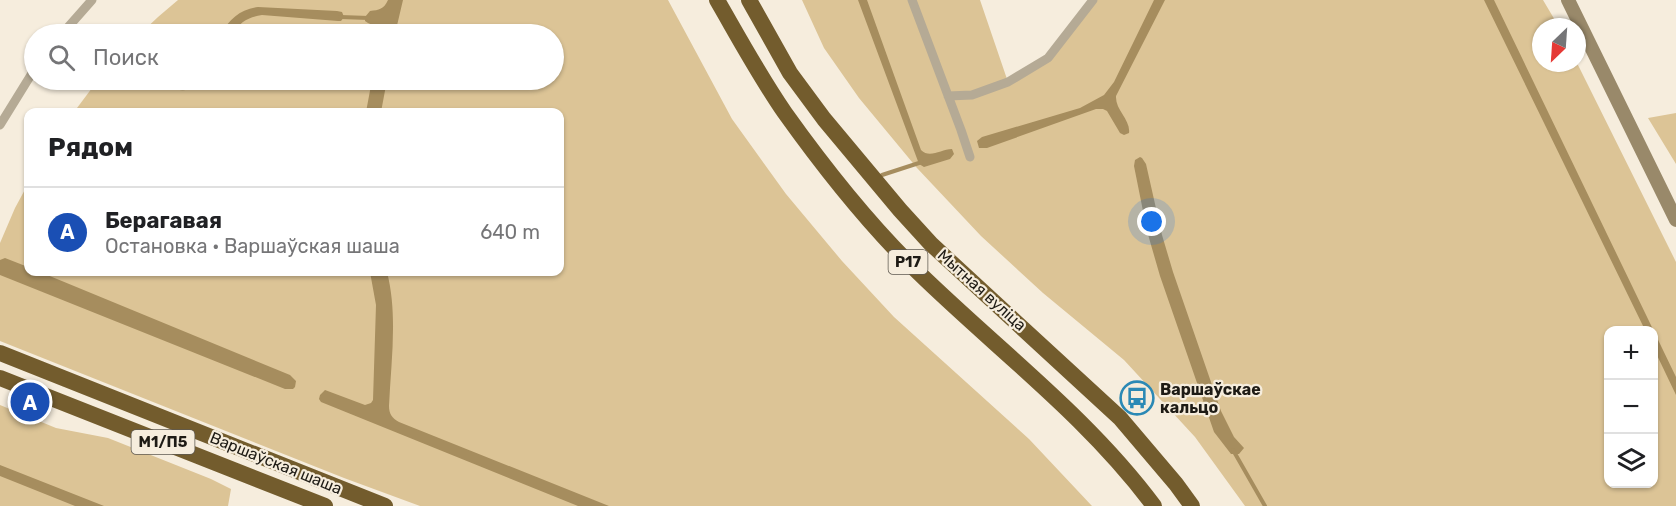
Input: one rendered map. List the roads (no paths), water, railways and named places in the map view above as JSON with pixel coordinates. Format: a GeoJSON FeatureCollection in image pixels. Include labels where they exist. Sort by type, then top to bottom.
{"type":"FeatureCollection","features":[{"type":"Feature","properties":{"kind":"highway","name":"Мытная вуліца"},"geometry":{"type":"LineString","coordinates":[[717,0],[785,112],[870,222],[918,272],[1090,430],[1154,506]]}},
{"type":"Feature","properties":{"kind":"highway","name":"Мытная вуліца"},"geometry":{"type":"LineString","coordinates":[[749,0],[790,73],[831,127],[900,210],[932,244],[1120,418],[1192,506]]}},
{"type":"Feature","properties":{"kind":"highway","name":"Варшаўская шаша"},"geometry":{"type":"LineString","coordinates":[[0,353],[386,506]]}},
{"type":"Feature","properties":{"kind":"highway","name":"Варшаўская шаша"},"geometry":{"type":"LineString","coordinates":[[0,378],[325,506]]}},
{"type":"Feature","properties":{"kind":"main road"},"geometry":{"type":"LineString","coordinates":[[1568,0],[1676,220]]}},
{"type":"Feature","properties":{"kind":"street"},"geometry":{"type":"LineString","coordinates":[[71,24],[92,0]]}},
{"type":"Feature","properties":{"kind":"street"},"geometry":{"type":"LineString","coordinates":[[912,0],[970,157]]}},
{"type":"Feature","properties":{"kind":"street"},"geometry":{"type":"LineString","coordinates":[[948,96],[972,95],[1008,82],[1048,58],[1093,0]]}},
{"type":"Feature","properties":{"kind":"street"},"geometry":{"type":"LineString","coordinates":[[0,125],[24,86]]}},
{"type":"Feature","properties":{"kind":"waterway"},"geometry":{"type":"LineString","coordinates":[[340,17],[369,18]]}},
{"type":"Feature","properties":{"kind":"waterway"},"geometry":{"type":"LineString","coordinates":[[882,175],[922,162]]}},
{"type":"Feature","properties":{"kind":"waterway"},"geometry":{"type":"LineString","coordinates":[[1233,450],[1265,506]]}},
{"type":"Feature","properties":{"kind":"place","name":"Варшаўскае кальцо"},"geometry":{"type":"Point","coordinates":[1137,398]}},
{"type":"Feature","properties":{"kind":"place","name":"Берагавая"},"geometry":{"type":"Point","coordinates":[30,402]}}]}
